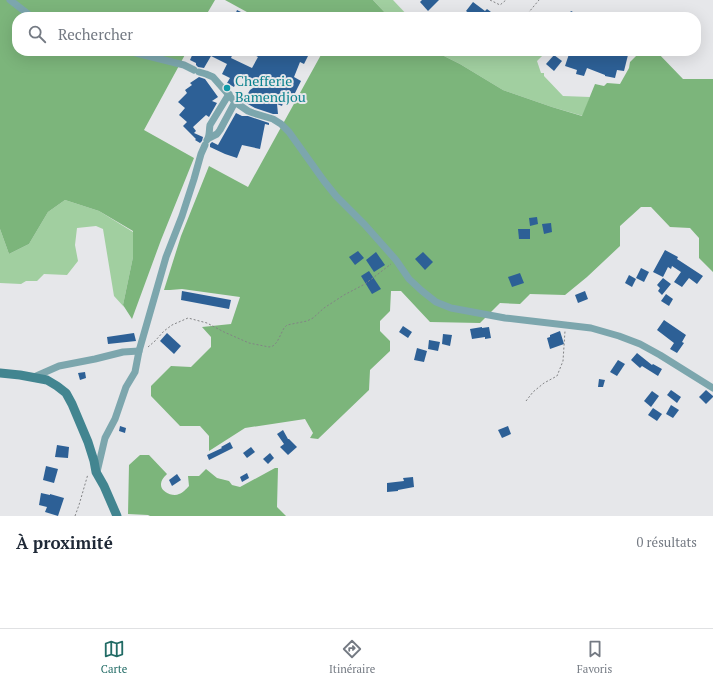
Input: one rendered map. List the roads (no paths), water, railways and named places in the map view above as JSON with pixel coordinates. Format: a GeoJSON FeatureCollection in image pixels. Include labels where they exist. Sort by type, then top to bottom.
{"type":"FeatureCollection","features":[{"type":"Feature","properties":{"kind":"main road"},"geometry":{"type":"LineString","coordinates":[[0,373],[47,380],[66,393],[83,430],[94,461],[93,472],[117,516]]}},
{"type":"Feature","properties":{"kind":"street"},"geometry":{"type":"LineString","coordinates":[[10,0],[26,12]]}},
{"type":"Feature","properties":{"kind":"street"},"geometry":{"type":"LineString","coordinates":[[148,56],[184,65],[213,77],[235,102],[254,113],[272,119],[281,124],[289,132],[336,196],[365,225],[396,260],[409,279],[422,292],[436,302],[451,308],[505,318],[591,328],[620,336],[640,344],[660,355],[713,388]]}},
{"type":"Feature","properties":{"kind":"street"},"geometry":{"type":"LineString","coordinates":[[93,472],[126,387],[135,372],[166,257],[187,201],[201,154],[207,141],[210,125],[229,94]]}},
{"type":"Feature","properties":{"kind":"street"},"geometry":{"type":"LineString","coordinates":[[207,141],[220,130],[235,102]]}},
{"type":"Feature","properties":{"kind":"street"},"geometry":{"type":"LineString","coordinates":[[34,377],[59,366],[122,352],[140,351]]}},
{"type":"Feature","properties":{"kind":"place","name":"Chefferie Bamendjou"},"geometry":{"type":"Point","coordinates":[227,88]}}]}
